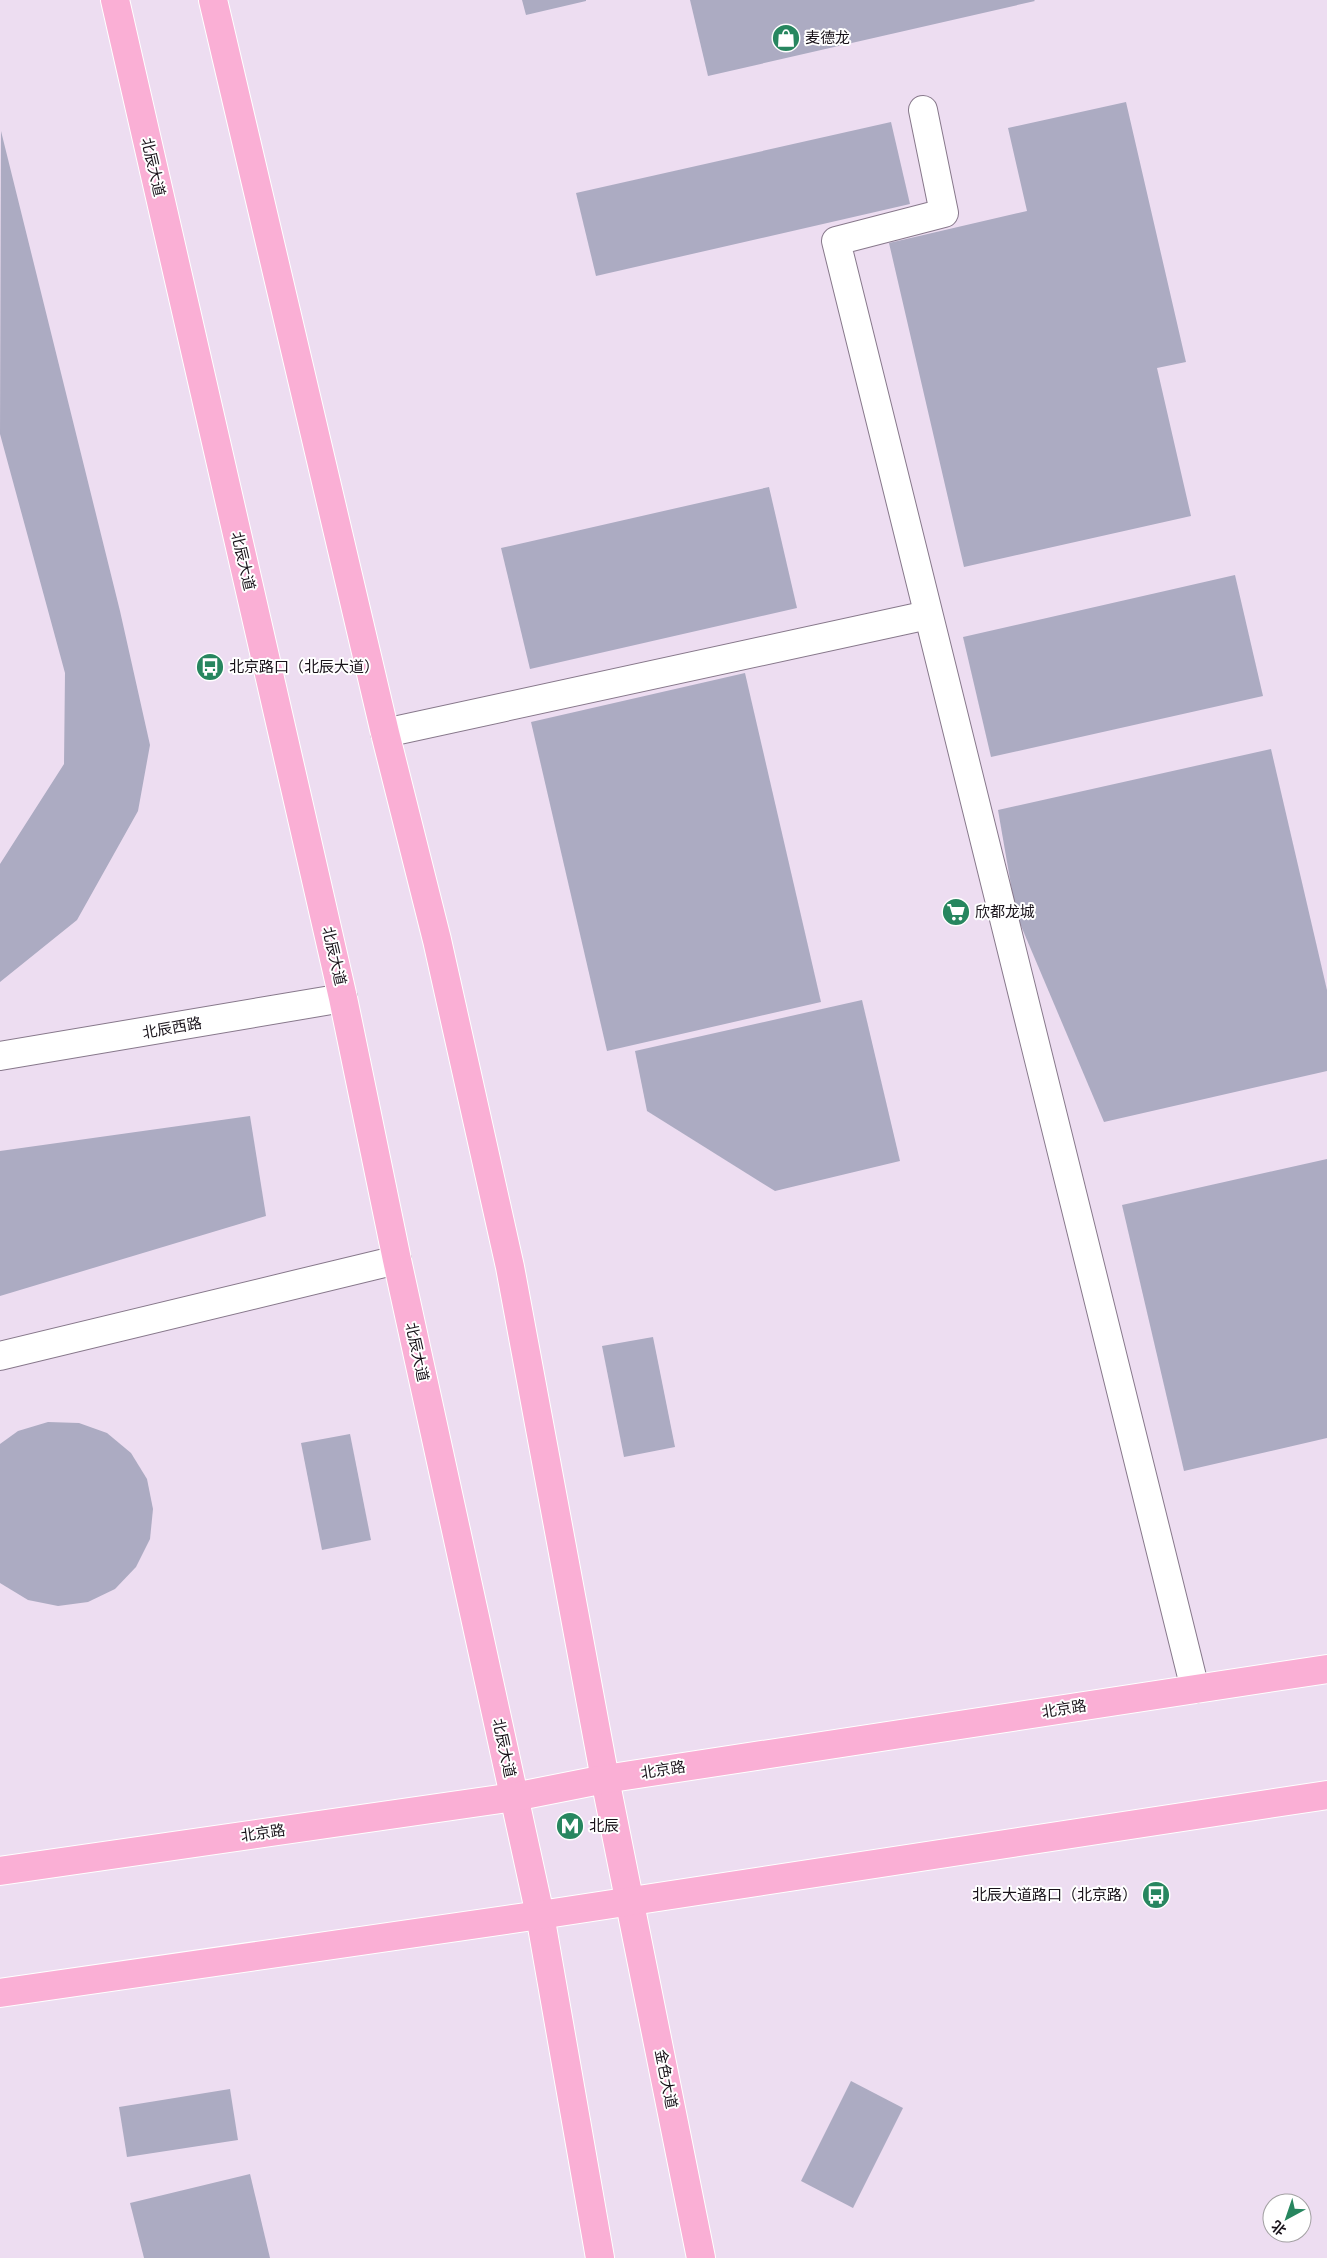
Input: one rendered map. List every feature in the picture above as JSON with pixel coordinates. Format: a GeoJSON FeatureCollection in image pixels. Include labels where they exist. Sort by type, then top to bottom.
{"type":"FeatureCollection","features":[{"type":"Feature","properties":{"kind":"main road","name":"北辰大道"},"geometry":{"type":"LineString","coordinates":[[115,0],[343,998],[397,1260],[540,1915]]}},
{"type":"Feature","properties":{"kind":"main road"},"geometry":{"type":"LineString","coordinates":[[213,0],[384,733],[437,940],[510,1267],[605,1779],[631,1900]]}},
{"type":"Feature","properties":{"kind":"main road","name":"北京路"},"geometry":{"type":"LineString","coordinates":[[0,1871],[514,1797],[605,1779],[1327,1669]]}},
{"type":"Feature","properties":{"kind":"main road"},"geometry":{"type":"LineString","coordinates":[[0,1993],[540,1915],[1327,1795]]}},
{"type":"Feature","properties":{"kind":"main road","name":"金色大道"},"geometry":{"type":"LineString","coordinates":[[631,1900],[701,2258]]}},
{"type":"Feature","properties":{"kind":"main road"},"geometry":{"type":"LineString","coordinates":[[540,1915],[600,2258]]}},
{"type":"Feature","properties":{"kind":"street"},"geometry":{"type":"LineString","coordinates":[[922,110],[944,213],[836,241],[1195,1689]]}},
{"type":"Feature","properties":{"kind":"street"},"geometry":{"type":"LineString","coordinates":[[384,733],[928,615]]}},
{"type":"Feature","properties":{"kind":"street","name":"北辰西路"},"geometry":{"type":"LineString","coordinates":[[0,1056],[343,998]]}},
{"type":"Feature","properties":{"kind":"street"},"geometry":{"type":"LineString","coordinates":[[0,1356],[397,1260]]}},
{"type":"Feature","properties":{"kind":"building"},"geometry":{"type":"Polygon","coordinates":[[[522,0],[586,0],[586,1],[526,15],[522,0]]]}},
{"type":"Feature","properties":{"kind":"building","name":"麦德龙"},"geometry":{"type":"Polygon","coordinates":[[[690,0],[1034,0],[1035,1],[708,76],[690,0]]]}},
{"type":"Feature","properties":{"kind":"building"},"geometry":{"type":"Polygon","coordinates":[[[1126,102],[1186,362],[1157,368],[1191,516],[964,567],[889,243],[1027,211],[1008,128],[1126,102]]]}},
{"type":"Feature","properties":{"kind":"building"},"geometry":{"type":"Polygon","coordinates":[[[891,122],[910,204],[596,276],[576,193],[891,122]]]}},
{"type":"Feature","properties":{"kind":"building"},"geometry":{"type":"Polygon","coordinates":[[[1,131],[120,611],[150,745],[138,811],[77,920],[0,982],[0,864],[64,764],[65,673],[0,434],[1,131]]]}},
{"type":"Feature","properties":{"kind":"building"},"geometry":{"type":"Polygon","coordinates":[[[769,487],[797,608],[530,669],[501,548],[769,487]]]}},
{"type":"Feature","properties":{"kind":"building"},"geometry":{"type":"Polygon","coordinates":[[[1235,575],[1263,696],[991,757],[963,637],[1235,575]]]}},
{"type":"Feature","properties":{"kind":"building"},"geometry":{"type":"Polygon","coordinates":[[[745,673],[821,1002],[607,1051],[531,722],[745,673]]]}},
{"type":"Feature","properties":{"kind":"building"},"geometry":{"type":"Polygon","coordinates":[[[1271,749],[1327,990],[1327,1071],[1104,1122],[1016,914],[998,810],[1271,749]]]}},
{"type":"Feature","properties":{"kind":"building"},"geometry":{"type":"Polygon","coordinates":[[[862,1000],[900,1161],[775,1191],[647,1111],[635,1051],[862,1000]]]}},
{"type":"Feature","properties":{"kind":"building"},"geometry":{"type":"Polygon","coordinates":[[[250,1116],[266,1216],[0,1296],[0,1151],[250,1116]]]}},
{"type":"Feature","properties":{"kind":"building"},"geometry":{"type":"Polygon","coordinates":[[[1327,1159],[1327,1438],[1184,1471],[1122,1205],[1327,1159]]]}},
{"type":"Feature","properties":{"kind":"building"},"geometry":{"type":"Polygon","coordinates":[[[653,1337],[675,1447],[624,1457],[602,1346],[653,1337]]]}},
{"type":"Feature","properties":{"kind":"building"},"geometry":{"type":"Polygon","coordinates":[[[48,1422],[79,1423],[107,1433],[131,1453],[147,1479],[153,1509],[150,1539],[136,1567],[115,1589],[88,1602],[58,1606],[28,1600],[0,1583],[0,1444],[18,1431],[48,1422]]]}},
{"type":"Feature","properties":{"kind":"building"},"geometry":{"type":"Polygon","coordinates":[[[350,1434],[371,1540],[322,1550],[301,1443],[350,1434]]]}},
{"type":"Feature","properties":{"kind":"building"},"geometry":{"type":"Polygon","coordinates":[[[851,2081],[903,2108],[853,2208],[801,2181],[851,2081]]]}},
{"type":"Feature","properties":{"kind":"building"},"geometry":{"type":"Polygon","coordinates":[[[230,2089],[238,2140],[127,2157],[119,2107],[230,2089]]]}},
{"type":"Feature","properties":{"kind":"building"},"geometry":{"type":"Polygon","coordinates":[[[250,2174],[270,2258],[144,2258],[130,2203],[250,2174]]]}},
{"type":"Feature","properties":{"kind":"place","name":"麦德龙"},"geometry":{"type":"Point","coordinates":[786,38]}},
{"type":"Feature","properties":{"kind":"place","name":"北京路口（北辰大道）"},"geometry":{"type":"Point","coordinates":[210,667]}},
{"type":"Feature","properties":{"kind":"place","name":"欣都龙城"},"geometry":{"type":"Point","coordinates":[956,912]}},
{"type":"Feature","properties":{"kind":"place","name":"北辰"},"geometry":{"type":"Point","coordinates":[570,1826]}},
{"type":"Feature","properties":{"kind":"place","name":"北辰大道路口（北京路）"},"geometry":{"type":"Point","coordinates":[1156,1895]}}]}
